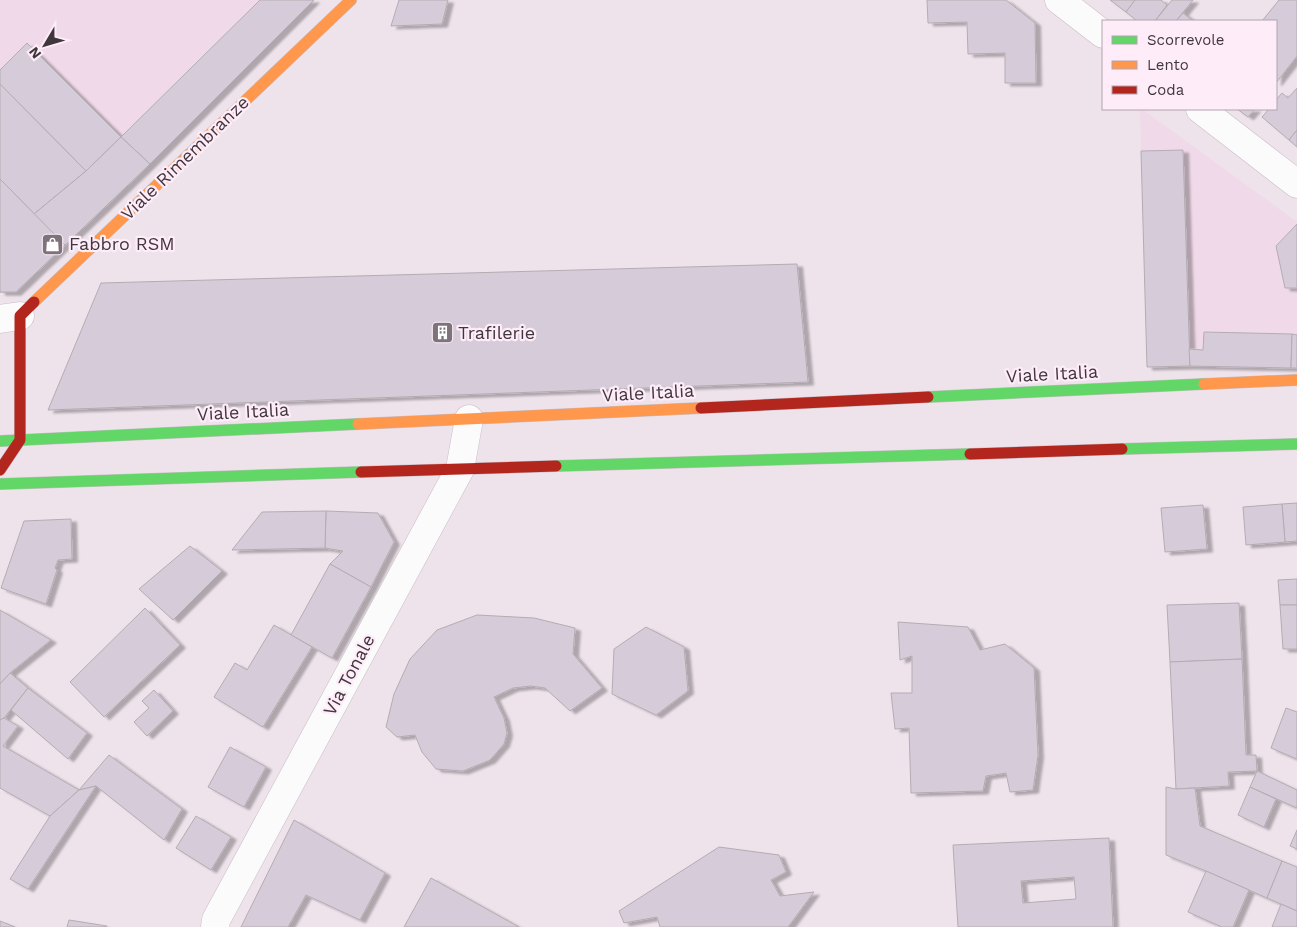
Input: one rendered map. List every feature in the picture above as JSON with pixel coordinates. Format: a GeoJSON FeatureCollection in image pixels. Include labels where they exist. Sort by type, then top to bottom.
{"type":"FeatureCollection","features":[{"type":"Feature","properties":{"kind":"main road","name":"Viale Rimembranze"},"geometry":{"type":"LineString","coordinates":[[20,440],[10,318],[351,0]]}},
{"type":"Feature","properties":{"kind":"main road","name":"Viale Italia"},"geometry":{"type":"LineString","coordinates":[[0,441],[1297,380]]}},
{"type":"Feature","properties":{"kind":"main road"},"geometry":{"type":"LineString","coordinates":[[0,470],[20,440]]}},
{"type":"Feature","properties":{"kind":"main road"},"geometry":{"type":"LineString","coordinates":[[0,484],[1297,444]]}},
{"type":"Feature","properties":{"kind":"street"},"geometry":{"type":"LineString","coordinates":[[1059,0],[1102,33]]}},
{"type":"Feature","properties":{"kind":"street"},"geometry":{"type":"LineString","coordinates":[[1201,110],[1297,184]]}},
{"type":"Feature","properties":{"kind":"street","name":"Via Tonale"},"geometry":{"type":"LineString","coordinates":[[215,927],[216,920],[460,469],[469,419]]}},
{"type":"Feature","properties":{"kind":"shaded area"},"geometry":{"type":"Polygon","coordinates":[[[0,0],[314,0],[150,164],[16,292],[0,292],[0,0]]]}},
{"type":"Feature","properties":{"kind":"shaded area"},"geometry":{"type":"Polygon","coordinates":[[[1140,110],[1143,110],[1297,222],[1297,368],[1147,367],[1140,110]]]}},
{"type":"Feature","properties":{"kind":"building"},"geometry":{"type":"Polygon","coordinates":[[[260,0],[314,0],[150,164],[121,137],[260,0]]]}},
{"type":"Feature","properties":{"kind":"building"},"geometry":{"type":"Polygon","coordinates":[[[399,0],[448,0],[442,24],[391,26],[399,0]]]}},
{"type":"Feature","properties":{"kind":"building"},"geometry":{"type":"Polygon","coordinates":[[[927,0],[1006,0],[1035,23],[1036,83],[1005,83],[1005,53],[968,54],[967,22],[928,23],[927,0]]]}},
{"type":"Feature","properties":{"kind":"building"},"geometry":{"type":"Polygon","coordinates":[[[1110,0],[1135,0],[1126,12],[1110,0]]]}},
{"type":"Feature","properties":{"kind":"building"},"geometry":{"type":"Polygon","coordinates":[[[1135,0],[1161,0],[1167,5],[1156,20],[1136,20],[1126,12],[1135,0]]]}},
{"type":"Feature","properties":{"kind":"building"},"geometry":{"type":"Polygon","coordinates":[[[1172,0],[1193,0],[1177,20],[1156,20],[1172,0]]]}},
{"type":"Feature","properties":{"kind":"building"},"geometry":{"type":"Polygon","coordinates":[[[1279,0],[1297,0],[1297,56],[1277,82],[1277,20],[1263,20],[1279,0]]]}},
{"type":"Feature","properties":{"kind":"building"},"geometry":{"type":"Polygon","coordinates":[[[1183,13],[1192,20],[1177,20],[1183,13]]]}},
{"type":"Feature","properties":{"kind":"building"},"geometry":{"type":"Polygon","coordinates":[[[27,43],[121,137],[86,171],[0,84],[0,70],[27,43]]]}},
{"type":"Feature","properties":{"kind":"building"},"geometry":{"type":"Polygon","coordinates":[[[0,84],[86,171],[34,214],[0,179],[0,84]]]}},
{"type":"Feature","properties":{"kind":"building"},"geometry":{"type":"Polygon","coordinates":[[[1297,88],[1297,130],[1289,140],[1262,117],[1268,110],[1277,110],[1277,99],[1282,93],[1288,98],[1297,88]]]}},
{"type":"Feature","properties":{"kind":"building"},"geometry":{"type":"Polygon","coordinates":[[[1238,110],[1254,110],[1248,117],[1238,110]]]}},
{"type":"Feature","properties":{"kind":"building"},"geometry":{"type":"Polygon","coordinates":[[[1297,130],[1297,147],[1289,140],[1297,130]]]}},
{"type":"Feature","properties":{"kind":"building"},"geometry":{"type":"Polygon","coordinates":[[[121,137],[150,164],[16,292],[0,292],[0,179],[34,214],[86,171],[121,137]]]}},
{"type":"Feature","properties":{"kind":"building"},"geometry":{"type":"Polygon","coordinates":[[[1183,150],[1190,366],[1147,367],[1141,151],[1183,150]]]}},
{"type":"Feature","properties":{"kind":"building"},"geometry":{"type":"Polygon","coordinates":[[[0,179],[65,245],[16,292],[0,292],[0,179]]]}},
{"type":"Feature","properties":{"kind":"building"},"geometry":{"type":"Polygon","coordinates":[[[1297,224],[1297,288],[1285,288],[1276,246],[1297,224]]]}},
{"type":"Feature","properties":{"kind":"building","name":"Trafilerie"},"geometry":{"type":"Polygon","coordinates":[[[797,264],[808,382],[48,410],[101,283],[797,264]]]}},
{"type":"Feature","properties":{"kind":"building"},"geometry":{"type":"Polygon","coordinates":[[[1204,332],[1292,334],[1291,368],[1190,366],[1189,349],[1203,350],[1204,332]]]}},
{"type":"Feature","properties":{"kind":"building"},"geometry":{"type":"Polygon","coordinates":[[[1292,334],[1297,335],[1297,368],[1291,368],[1292,334]]]}},
{"type":"Feature","properties":{"kind":"building"},"geometry":{"type":"Polygon","coordinates":[[[1297,503],[1297,541],[1285,542],[1282,504],[1297,503]]]}},
{"type":"Feature","properties":{"kind":"building"},"geometry":{"type":"Polygon","coordinates":[[[1282,504],[1285,542],[1246,545],[1243,507],[1282,504]]]}},
{"type":"Feature","properties":{"kind":"building"},"geometry":{"type":"Polygon","coordinates":[[[1203,505],[1207,549],[1165,552],[1161,508],[1203,505]]]}},
{"type":"Feature","properties":{"kind":"building"},"geometry":{"type":"Polygon","coordinates":[[[326,511],[378,513],[394,542],[371,587],[330,564],[343,551],[325,548],[326,511]]]}},
{"type":"Feature","properties":{"kind":"building"},"geometry":{"type":"Polygon","coordinates":[[[326,511],[325,548],[232,550],[262,512],[326,511]]]}},
{"type":"Feature","properties":{"kind":"building"},"geometry":{"type":"Polygon","coordinates":[[[71,519],[72,559],[58,560],[55,568],[57,570],[46,604],[1,588],[24,521],[71,519]]]}},
{"type":"Feature","properties":{"kind":"building"},"geometry":{"type":"Polygon","coordinates":[[[190,546],[222,571],[173,620],[139,589],[190,546]]]}},
{"type":"Feature","properties":{"kind":"building"},"geometry":{"type":"Polygon","coordinates":[[[330,564],[371,587],[332,658],[291,635],[330,564]]]}},
{"type":"Feature","properties":{"kind":"building"},"geometry":{"type":"Polygon","coordinates":[[[1297,579],[1297,605],[1280,605],[1278,580],[1297,579]]]}},
{"type":"Feature","properties":{"kind":"building"},"geometry":{"type":"Polygon","coordinates":[[[1239,603],[1242,659],[1170,662],[1167,605],[1239,603]]]}},
{"type":"Feature","properties":{"kind":"building"},"geometry":{"type":"Polygon","coordinates":[[[1280,605],[1297,605],[1297,649],[1283,649],[1280,605]]]}},
{"type":"Feature","properties":{"kind":"building"},"geometry":{"type":"Polygon","coordinates":[[[145,608],[180,645],[104,717],[70,682],[145,608]]]}},
{"type":"Feature","properties":{"kind":"building"},"geometry":{"type":"Polygon","coordinates":[[[0,610],[51,640],[10,673],[0,684],[0,610]]]}},
{"type":"Feature","properties":{"kind":"building"},"geometry":{"type":"Polygon","coordinates":[[[477,615],[534,618],[575,628],[573,654],[602,688],[570,711],[545,688],[531,686],[513,688],[494,697],[504,718],[507,733],[504,744],[490,760],[463,771],[436,769],[422,752],[415,735],[397,737],[386,727],[394,694],[410,659],[437,630],[477,615]]]}},
{"type":"Feature","properties":{"kind":"building"},"geometry":{"type":"Polygon","coordinates":[[[898,622],[968,627],[980,650],[1005,644],[1034,668],[1038,755],[1033,790],[1010,792],[1006,773],[986,776],[983,791],[911,793],[909,728],[895,729],[891,693],[912,693],[912,656],[900,660],[898,622]]]}},
{"type":"Feature","properties":{"kind":"building"},"geometry":{"type":"Polygon","coordinates":[[[274,625],[312,647],[263,727],[214,697],[235,663],[247,670],[274,625]]]}},
{"type":"Feature","properties":{"kind":"building"},"geometry":{"type":"Polygon","coordinates":[[[646,627],[684,647],[688,691],[656,715],[612,694],[614,649],[646,627]]]}},
{"type":"Feature","properties":{"kind":"building"},"geometry":{"type":"Polygon","coordinates":[[[1242,659],[1246,755],[1256,755],[1257,771],[1228,772],[1229,786],[1176,789],[1170,662],[1242,659]]]}},
{"type":"Feature","properties":{"kind":"building"},"geometry":{"type":"Polygon","coordinates":[[[10,673],[28,688],[4,718],[0,720],[0,684],[10,673]]]}},
{"type":"Feature","properties":{"kind":"building"},"geometry":{"type":"Polygon","coordinates":[[[28,688],[87,733],[68,759],[11,710],[28,688]]]}},
{"type":"Feature","properties":{"kind":"building"},"geometry":{"type":"Polygon","coordinates":[[[154,690],[173,711],[147,736],[134,722],[149,708],[142,701],[154,690]]]}},
{"type":"Feature","properties":{"kind":"building"},"geometry":{"type":"Polygon","coordinates":[[[1286,708],[1297,712],[1297,759],[1271,748],[1286,708]]]}},
{"type":"Feature","properties":{"kind":"building"},"geometry":{"type":"Polygon","coordinates":[[[4,718],[18,726],[3,746],[79,790],[50,816],[0,788],[0,720],[4,718]]]}},
{"type":"Feature","properties":{"kind":"building"},"geometry":{"type":"Polygon","coordinates":[[[230,747],[266,767],[244,807],[208,787],[230,747]]]}},
{"type":"Feature","properties":{"kind":"building"},"geometry":{"type":"Polygon","coordinates":[[[109,755],[182,809],[164,840],[96,786],[79,790],[109,755]]]}},
{"type":"Feature","properties":{"kind":"building"},"geometry":{"type":"Polygon","coordinates":[[[1257,771],[1297,790],[1297,808],[1250,787],[1257,771]]]}},
{"type":"Feature","properties":{"kind":"building"},"geometry":{"type":"Polygon","coordinates":[[[96,786],[28,889],[10,879],[50,816],[79,790],[96,786]]]}},
{"type":"Feature","properties":{"kind":"building"},"geometry":{"type":"Polygon","coordinates":[[[1166,787],[1176,789],[1195,788],[1200,826],[1282,861],[1267,898],[1166,855],[1166,787]]]}},
{"type":"Feature","properties":{"kind":"building"},"geometry":{"type":"Polygon","coordinates":[[[1250,787],[1276,799],[1264,827],[1238,815],[1250,787]]]}},
{"type":"Feature","properties":{"kind":"building"},"geometry":{"type":"Polygon","coordinates":[[[196,816],[231,837],[211,870],[176,848],[196,816]]]}},
{"type":"Feature","properties":{"kind":"building"},"geometry":{"type":"Polygon","coordinates":[[[294,820],[385,873],[360,920],[306,895],[288,927],[241,927],[294,820]]]}},
{"type":"Feature","properties":{"kind":"building"},"geometry":{"type":"Polygon","coordinates":[[[1297,830],[1297,849],[1290,846],[1297,830]]]}},
{"type":"Feature","properties":{"kind":"building"},"geometry":{"type":"Polygon","coordinates":[[[1109,838],[1113,927],[958,927],[953,845],[1109,838]],[[1074,877],[1021,881],[1023,903],[1076,899],[1074,877]]]}},
{"type":"Feature","properties":{"kind":"building"},"geometry":{"type":"Polygon","coordinates":[[[719,847],[779,855],[786,872],[771,880],[780,896],[814,892],[788,927],[660,927],[657,917],[624,923],[619,911],[719,847]]]}},
{"type":"Feature","properties":{"kind":"building"},"geometry":{"type":"Polygon","coordinates":[[[1282,861],[1297,867],[1297,911],[1267,898],[1282,861]]]}},
{"type":"Feature","properties":{"kind":"building"},"geometry":{"type":"Polygon","coordinates":[[[1206,871],[1249,890],[1233,927],[1222,927],[1188,912],[1206,871]]]}},
{"type":"Feature","properties":{"kind":"building"},"geometry":{"type":"Polygon","coordinates":[[[431,878],[519,927],[404,927],[431,878]]]}},
{"type":"Feature","properties":{"kind":"building"},"geometry":{"type":"Polygon","coordinates":[[[1281,904],[1297,911],[1297,927],[1272,927],[1281,904]]]}},
{"type":"Feature","properties":{"kind":"building"},"geometry":{"type":"Polygon","coordinates":[[[69,920],[107,926],[107,927],[67,927],[69,920]]]}},
{"type":"Feature","properties":{"kind":"building"},"geometry":{"type":"Polygon","coordinates":[[[0,921],[15,927],[0,927],[0,921]]]}},
{"type":"Feature","properties":{"kind":"traffic: fast"},"geometry":{"type":"LineString","coordinates":[[928,397],[1204,384]]}},
{"type":"Feature","properties":{"kind":"traffic: fast"},"geometry":{"type":"LineString","coordinates":[[0,441],[358,424]]}},
{"type":"Feature","properties":{"kind":"traffic: fast"},"geometry":{"type":"LineString","coordinates":[[1122,449],[1297,444]]}},
{"type":"Feature","properties":{"kind":"traffic: fast"},"geometry":{"type":"LineString","coordinates":[[556,466],[970,454]]}},
{"type":"Feature","properties":{"kind":"traffic: fast"},"geometry":{"type":"LineString","coordinates":[[0,484],[361,472]]}},
{"type":"Feature","properties":{"kind":"traffic: slow"},"geometry":{"type":"LineString","coordinates":[[34,302],[351,0]]}},
{"type":"Feature","properties":{"kind":"traffic: slow"},"geometry":{"type":"LineString","coordinates":[[1204,384],[1297,380]]}},
{"type":"Feature","properties":{"kind":"traffic: slow"},"geometry":{"type":"LineString","coordinates":[[358,424],[701,408]]}},
{"type":"Feature","properties":{"kind":"traffic: jam"},"geometry":{"type":"LineString","coordinates":[[0,470],[20,440],[20,316],[34,302]]}},
{"type":"Feature","properties":{"kind":"traffic: jam"},"geometry":{"type":"LineString","coordinates":[[701,408],[928,397]]}},
{"type":"Feature","properties":{"kind":"traffic: jam"},"geometry":{"type":"LineString","coordinates":[[970,454],[1122,449]]}},
{"type":"Feature","properties":{"kind":"traffic: jam"},"geometry":{"type":"LineString","coordinates":[[361,472],[556,466]]}},
{"type":"Feature","properties":{"kind":"place","name":"Fabbro RSM"},"geometry":{"type":"Point","coordinates":[53,244]}},
{"type":"Feature","properties":{"kind":"place","name":"Trafilerie"},"geometry":{"type":"Point","coordinates":[442,333]}}]}
